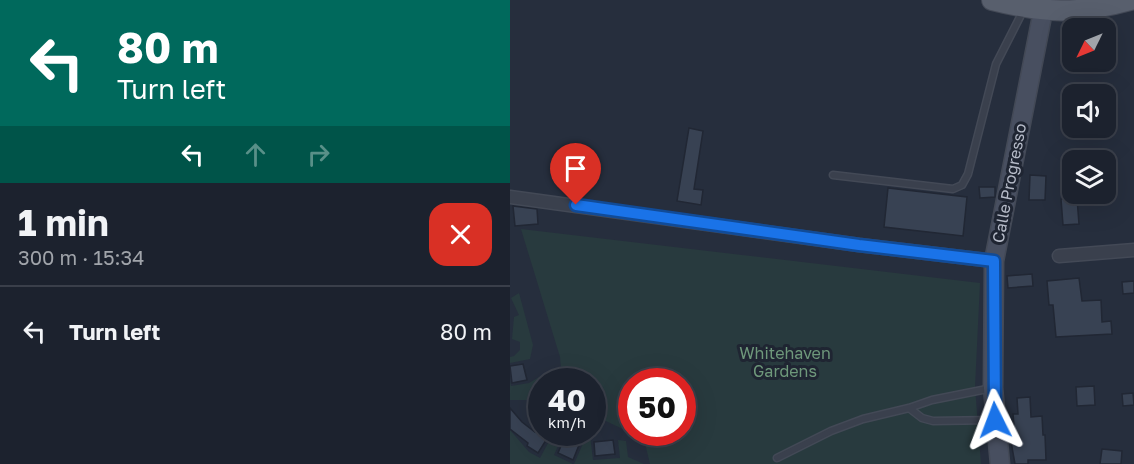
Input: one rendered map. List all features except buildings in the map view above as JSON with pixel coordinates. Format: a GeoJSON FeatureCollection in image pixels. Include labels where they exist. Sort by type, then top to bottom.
{"type":"FeatureCollection","features":[{"type":"Feature","properties":{"kind":"main road"},"geometry":{"type":"LineString","coordinates":[[992,0],[1041,8],[1093,9],[1131,0]]}},
{"type":"Feature","properties":{"kind":"main road","name":"Calle Progresso"},"geometry":{"type":"LineString","coordinates":[[1000,464],[993,388],[994,261],[1041,8]]}},
{"type":"Feature","properties":{"kind":"street"},"geometry":{"type":"LineString","coordinates":[[510,196],[859,245],[994,261]]}},
{"type":"Feature","properties":{"kind":"street"},"geometry":{"type":"LineString","coordinates":[[1059,256],[1134,250]]}},
{"type":"Feature","properties":{"kind":"lane"},"geometry":{"type":"LineString","coordinates":[[833,175],[953,189],[962,185],[968,174],[996,64],[1041,8]]}},
{"type":"Feature","properties":{"kind":"lane"},"geometry":{"type":"LineString","coordinates":[[777,458],[852,423],[932,400],[993,388]]}},
{"type":"Feature","properties":{"kind":"lane"},"geometry":{"type":"LineString","coordinates":[[909,408],[922,418],[933,421],[995,420]]}},
{"type":"Feature","properties":{"kind":"green space","name":"Whitehaven Gardens"},"geometry":{"type":"Polygon","coordinates":[[[521,229],[980,283],[975,387],[981,464],[650,464],[646,446],[696,446],[696,368],[618,368],[618,427],[606,421],[606,368],[561,368],[560,357],[521,229]]]}},
{"type":"Feature","properties":{"kind":"green space"},"geometry":{"type":"Polygon","coordinates":[[[519,293],[533,345],[530,359],[510,363],[510,357],[520,350],[520,342],[512,339],[514,317],[519,315],[511,298],[519,293]]]}},
{"type":"Feature","properties":{"kind":"green space"},"geometry":{"type":"Polygon","coordinates":[[[510,382],[511,386],[528,383],[528,400],[510,400],[510,382]]]}},
{"type":"Feature","properties":{"kind":"green space"},"geometry":{"type":"Polygon","coordinates":[[[510,430],[529,452],[540,458],[546,446],[558,446],[554,455],[573,464],[510,464],[510,430]]]}},
{"type":"Feature","properties":{"kind":"green space"},"geometry":{"type":"Polygon","coordinates":[[[582,446],[591,446],[593,460],[620,458],[619,446],[627,446],[628,457],[644,464],[574,464],[582,446]]]}},
{"type":"Feature","properties":{"kind":"route"},"geometry":{"type":"LineString","coordinates":[[576,205],[859,245],[994,261],[995,420]]}}]}
